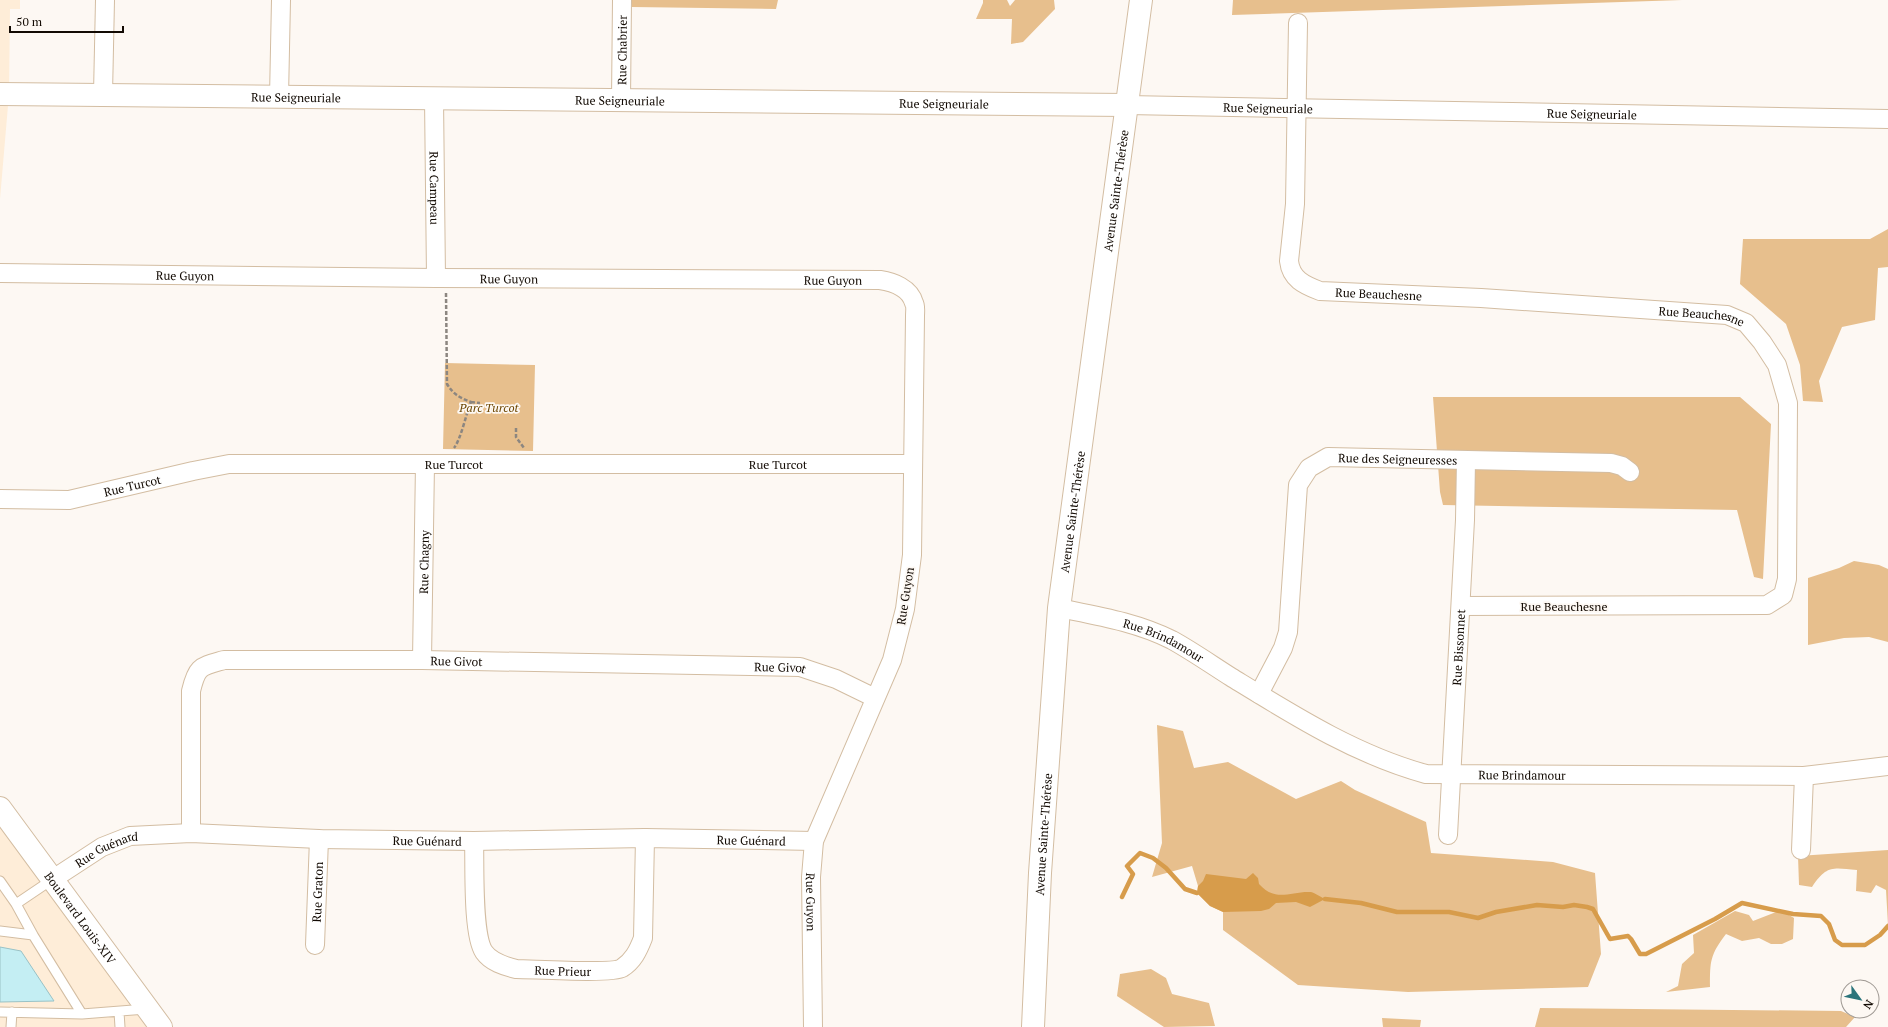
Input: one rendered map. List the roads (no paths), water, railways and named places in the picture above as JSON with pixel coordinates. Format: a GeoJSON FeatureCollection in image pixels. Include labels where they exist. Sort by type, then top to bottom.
{"type":"FeatureCollection","features":[{"type":"Feature","properties":{"kind":"street"},"geometry":{"type":"LineString","coordinates":[[103,94],[105,0]]}},
{"type":"Feature","properties":{"kind":"street"},"geometry":{"type":"LineString","coordinates":[[279,97],[281,0]]}},
{"type":"Feature","properties":{"kind":"street","name":"Rue Chabrier"},"geometry":{"type":"LineString","coordinates":[[621,100],[622,0]]}},
{"type":"Feature","properties":{"kind":"street","name":"Avenue Sainte-Thérèse"},"geometry":{"type":"LineString","coordinates":[[1033,1027],[1040,873],[1059,608],[1141,0]]}},
{"type":"Feature","properties":{"kind":"street","name":"Rue Beauchesne"},"geometry":{"type":"LineString","coordinates":[[1298,23],[1295,204],[1289,261],[1290,270],[1294,277],[1305,285],[1320,291],[1481,298],[1727,315],[1746,324],[1762,342],[1777,365],[1788,403],[1787,579],[1783,594],[1767,606],[1461,606]]}},
{"type":"Feature","properties":{"kind":"street","name":"Rue Seigneuriale"},"geometry":{"type":"LineString","coordinates":[[0,94],[1127,105],[1888,119]]}},
{"type":"Feature","properties":{"kind":"street","name":"Rue Campeau"},"geometry":{"type":"LineString","coordinates":[[434,98],[441,278]]}},
{"type":"Feature","properties":{"kind":"street","name":"Rue Guyon"},"geometry":{"type":"LineString","coordinates":[[0,273],[441,278],[880,280],[896,283],[906,291],[914,302],[912,555],[905,609],[892,660],[814,841],[811,877],[813,1027]]}},
{"type":"Feature","properties":{"kind":"street","name":"Rue des Seigneuresses"},"geometry":{"type":"LineString","coordinates":[[1259,694],[1283,648],[1288,632],[1298,486],[1309,468],[1328,458],[1611,462],[1622,466],[1630,472]]}},
{"type":"Feature","properties":{"kind":"street","name":"Rue Bissonnet"},"geometry":{"type":"LineString","coordinates":[[1448,835],[1466,520],[1466,460]]}},
{"type":"Feature","properties":{"kind":"street","name":"Rue Turcot"},"geometry":{"type":"LineString","coordinates":[[0,499],[69,500],[193,470],[229,464],[912,464]]}},
{"type":"Feature","properties":{"kind":"street","name":"Rue Chagny"},"geometry":{"type":"LineString","coordinates":[[422,660],[432,464]]}},
{"type":"Feature","properties":{"kind":"street","name":"Rue Brindamour"},"geometry":{"type":"LineString","coordinates":[[1059,608],[1117,619],[1142,627],[1173,641],[1259,694],[1350,745],[1378,759],[1426,774],[1451,776],[1804,776],[1888,766]]}},
{"type":"Feature","properties":{"kind":"street","name":"Rue Givot"},"geometry":{"type":"LineString","coordinates":[[191,833],[191,691],[195,675],[205,666],[224,660],[422,660],[800,666],[836,679],[875,698]]}},
{"type":"Feature","properties":{"kind":"street"},"geometry":{"type":"LineString","coordinates":[[1801,850],[1804,776]]}},
{"type":"Feature","properties":{"kind":"street","name":"Boulevard Louis-XIV"},"geometry":{"type":"LineString","coordinates":[[0,808],[161,1027]]}},
{"type":"Feature","properties":{"kind":"street","name":"Rue Guénard"},"geometry":{"type":"LineString","coordinates":[[53,879],[102,847],[130,836],[191,833],[319,839],[474,841],[645,838],[814,841]]}},
{"type":"Feature","properties":{"kind":"street","name":"Rue Prieur"},"geometry":{"type":"LineString","coordinates":[[474,841],[477,936],[484,952],[503,966],[516,969],[605,971],[620,969],[629,962],[637,954],[643,938],[645,838]]}},
{"type":"Feature","properties":{"kind":"street","name":"Rue Graton"},"geometry":{"type":"LineString","coordinates":[[315,945],[319,839]]}},
{"type":"Feature","properties":{"kind":"lane"},"geometry":{"type":"LineString","coordinates":[[16,904],[53,879]]}},
{"type":"Feature","properties":{"kind":"lane"},"geometry":{"type":"LineString","coordinates":[[0,881],[16,904],[33,935],[82,1014]]}},
{"type":"Feature","properties":{"kind":"lane"},"geometry":{"type":"LineString","coordinates":[[0,931],[33,935]]}},
{"type":"Feature","properties":{"kind":"lane"},"geometry":{"type":"LineString","coordinates":[[0,1012],[82,1014],[148,1009]]}},
{"type":"Feature","properties":{"kind":"lane"},"geometry":{"type":"LineString","coordinates":[[11,1027],[12,1012]]}},
{"type":"Feature","properties":{"kind":"lane"},"geometry":{"type":"LineString","coordinates":[[119,1012],[120,1027]]}},
{"type":"Feature","properties":{"kind":"waterway"},"geometry":{"type":"LineString","coordinates":[[1122,897],[1133,874],[1127,866],[1140,853],[1153,858],[1166,868],[1185,889],[1197,893]]}},
{"type":"Feature","properties":{"kind":"waterway"},"geometry":{"type":"LineString","coordinates":[[1325,899],[1361,903],[1397,912],[1449,912],[1478,918],[1496,912],[1537,905],[1563,907],[1574,905],[1587,907],[1593,909],[1610,939],[1628,936],[1640,954],[1646,954],[1715,919],[1742,903],[1793,914],[1821,916],[1829,924],[1835,940],[1842,945],[1865,945],[1880,935],[1888,926]]}},
{"type":"Feature","properties":{"kind":"park label","name":"Parc Turcot"},"geometry":{"type":"Point","coordinates":[489,407]}}]}
